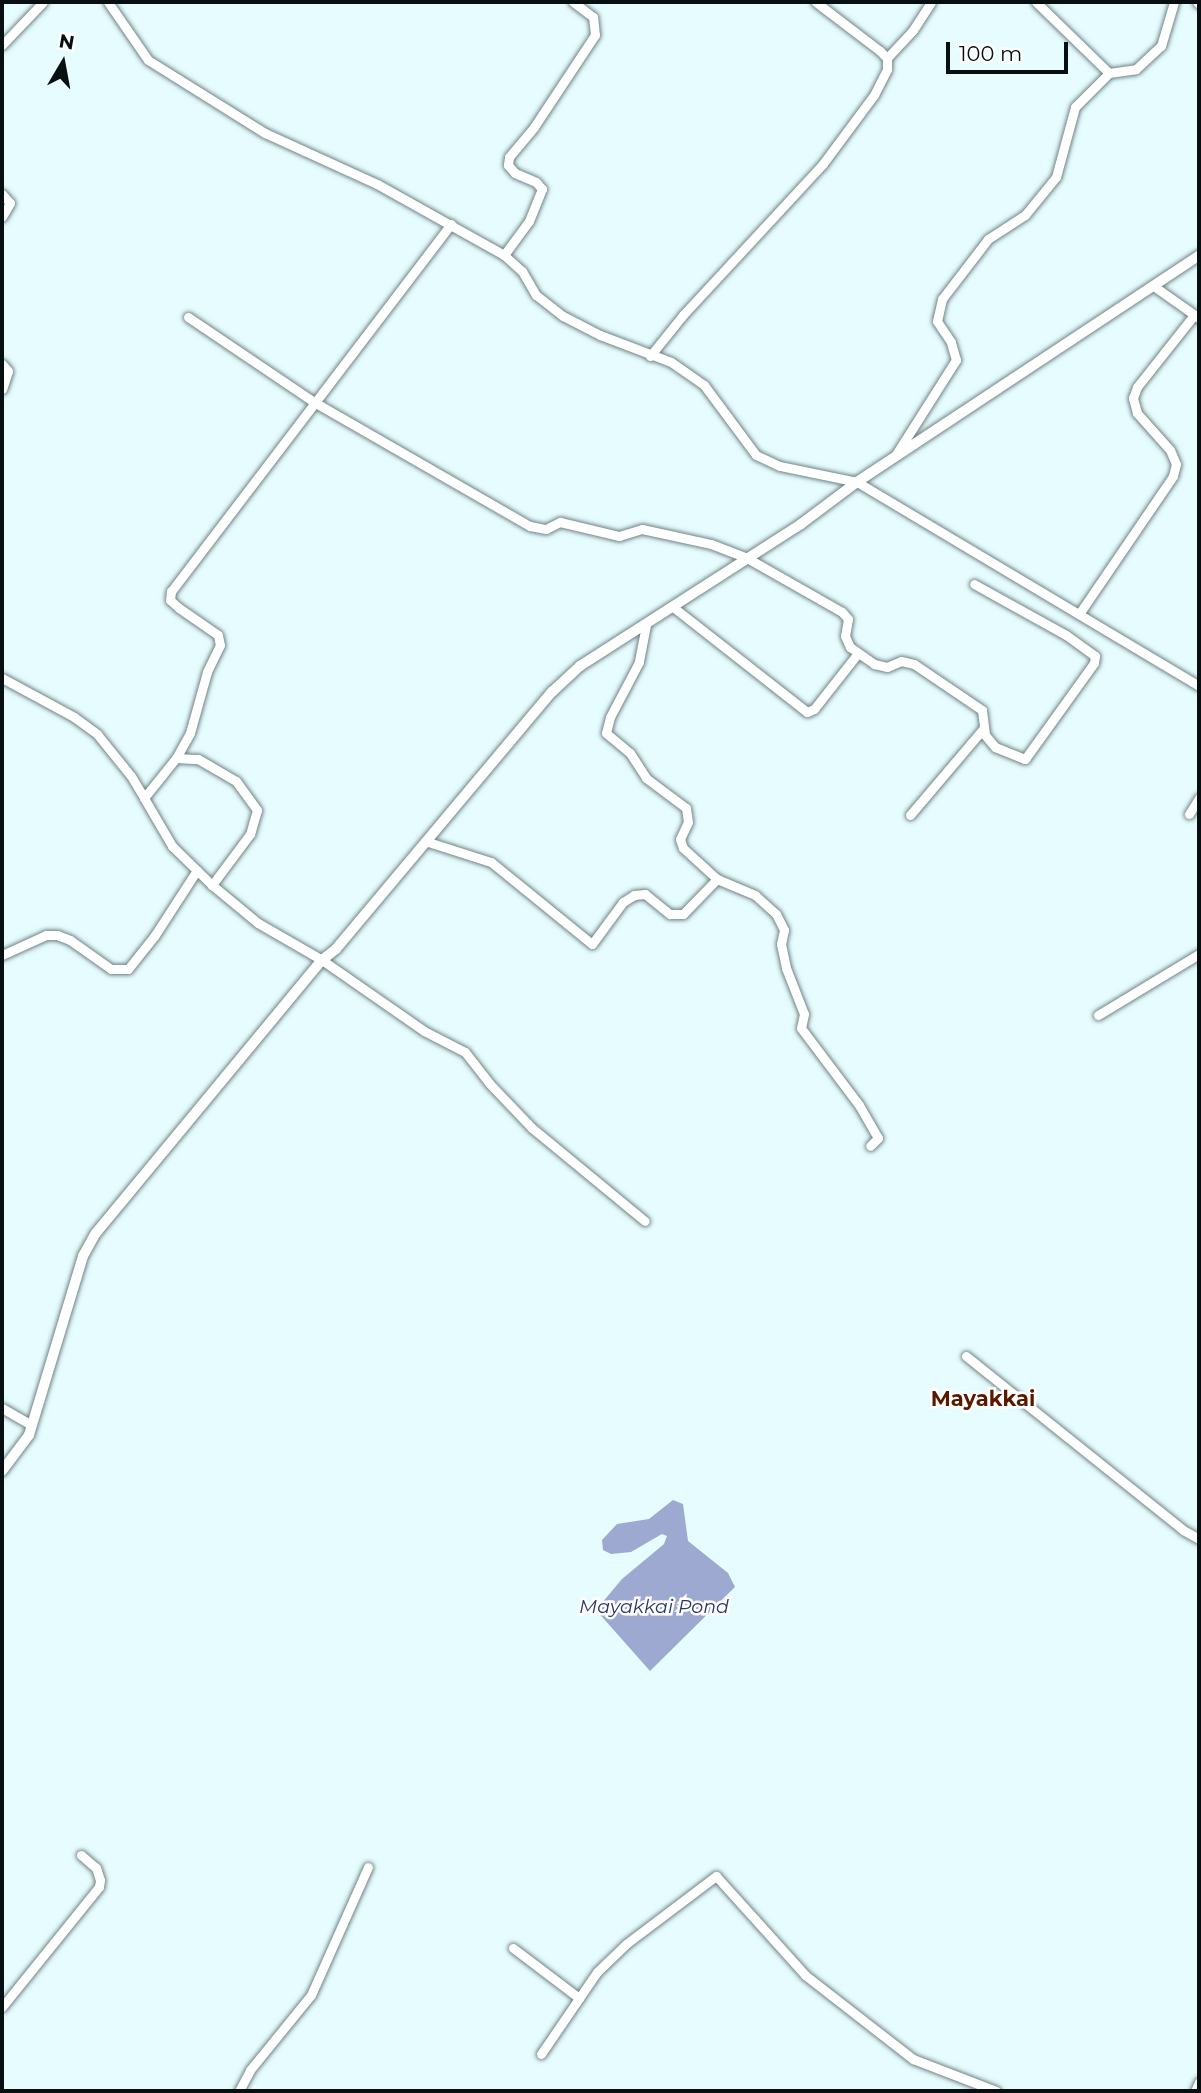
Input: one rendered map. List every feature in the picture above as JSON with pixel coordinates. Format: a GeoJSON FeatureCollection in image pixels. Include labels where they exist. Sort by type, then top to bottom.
{"type":"FeatureCollection","features":[{"type":"Feature","properties":{"kind":"street"},"geometry":{"type":"LineString","coordinates":[[2,45],[43,2]]}},
{"type":"Feature","properties":{"kind":"street"},"geometry":{"type":"LineString","coordinates":[[108,2],[148,60],[265,133],[377,184],[504,256],[522,271],[536,295],[563,316],[671,362],[704,385],[756,455],[780,466],[857,482],[1199,686]]}},
{"type":"Feature","properties":{"kind":"street"},"geometry":{"type":"LineString","coordinates":[[504,256],[529,221],[542,189],[536,183],[515,173],[508,165],[509,157],[534,127],[595,35],[593,17],[573,2]]}},
{"type":"Feature","properties":{"kind":"street"},"geometry":{"type":"LineString","coordinates":[[816,2],[887,58]]}},
{"type":"Feature","properties":{"kind":"street"},"geometry":{"type":"LineString","coordinates":[[650,355],[822,166],[874,95],[887,69],[887,58],[913,30],[931,2]]}},
{"type":"Feature","properties":{"kind":"street"},"geometry":{"type":"LineString","coordinates":[[1035,2],[1109,73]]}},
{"type":"Feature","properties":{"kind":"street"},"geometry":{"type":"LineString","coordinates":[[892,460],[956,360],[951,342],[937,321],[942,299],[988,239],[1025,215],[1056,177],[1075,107],[1109,73],[1136,69],[1161,46],[1174,2]]}},
{"type":"Feature","properties":{"kind":"street"},"geometry":{"type":"LineString","coordinates":[[2,194],[10,203],[2,218]]}},
{"type":"Feature","properties":{"kind":"street"},"geometry":{"type":"LineString","coordinates":[[144,798],[177,758],[190,733],[207,673],[220,645],[218,635],[170,600],[171,591],[451,224]]}},
{"type":"Feature","properties":{"kind":"street"},"geometry":{"type":"LineString","coordinates":[[2,1471],[29,1435],[83,1256],[96,1233],[322,960],[336,948],[552,692],[580,666],[646,625],[1199,256]]}},
{"type":"Feature","properties":{"kind":"street"},"geometry":{"type":"LineString","coordinates":[[1079,614],[1173,476],[1176,464],[1170,450],[1137,413],[1132,398],[1137,387],[1197,317],[1155,287]]}},
{"type":"Feature","properties":{"kind":"street"},"geometry":{"type":"LineString","coordinates":[[188,317],[314,402],[530,526],[546,529],[560,522],[619,536],[642,529],[711,544],[747,558],[842,612],[848,619],[845,636],[850,647],[873,664],[887,667],[901,661],[914,664],[982,710],[985,715],[983,729],[910,815]]}},
{"type":"Feature","properties":{"kind":"street"},"geometry":{"type":"LineString","coordinates":[[2,364],[8,371],[2,389]]}},
{"type":"Feature","properties":{"kind":"street"},"geometry":{"type":"LineString","coordinates":[[974,584],[1066,635],[1095,656],[1094,663],[1027,758],[1018,758],[995,747],[983,729]]}},
{"type":"Feature","properties":{"kind":"street"},"geometry":{"type":"LineString","coordinates":[[673,607],[807,712],[814,709],[858,653]]}},
{"type":"Feature","properties":{"kind":"street"},"geometry":{"type":"LineString","coordinates":[[646,625],[639,662],[610,717],[607,733],[630,753],[646,778],[686,808],[688,822],[680,839],[683,848],[717,879],[755,895],[776,914],[784,930],[781,944],[786,968],[804,1014],[801,1028],[859,1105],[878,1138],[870,1146]]}},
{"type":"Feature","properties":{"kind":"street"},"geometry":{"type":"LineString","coordinates":[[2,678],[75,717],[97,734],[131,776],[172,846],[212,885],[258,923],[322,960],[424,1031],[465,1052],[489,1083],[532,1128],[645,1221]]}},
{"type":"Feature","properties":{"kind":"street"},"geometry":{"type":"LineString","coordinates":[[177,758],[198,759],[236,780],[257,810],[250,834],[212,885]]}},
{"type":"Feature","properties":{"kind":"street"},"geometry":{"type":"LineString","coordinates":[[1189,814],[1199,798]]}},
{"type":"Feature","properties":{"kind":"street"},"geometry":{"type":"LineString","coordinates":[[425,841],[491,862],[592,944],[622,902],[634,895],[645,894],[670,915],[683,914],[717,879]]}},
{"type":"Feature","properties":{"kind":"street"},"geometry":{"type":"LineString","coordinates":[[2,955],[46,935],[57,935],[71,940],[111,969],[128,969],[155,935],[197,870]]}},
{"type":"Feature","properties":{"kind":"street"},"geometry":{"type":"LineString","coordinates":[[1098,1016],[1199,954]]}},
{"type":"Feature","properties":{"kind":"street"},"geometry":{"type":"LineString","coordinates":[[966,1356],[1183,1530],[1199,1539]]}},
{"type":"Feature","properties":{"kind":"street"},"geometry":{"type":"LineString","coordinates":[[2,1408],[32,1425]]}},
{"type":"Feature","properties":{"kind":"street"},"geometry":{"type":"LineString","coordinates":[[2,2007],[99,1887],[96,1868],[81,1856]]}},
{"type":"Feature","properties":{"kind":"street"},"geometry":{"type":"LineString","coordinates":[[239,2091],[250,2070],[311,1995],[368,1867]]}},
{"type":"Feature","properties":{"kind":"street"},"geometry":{"type":"LineString","coordinates":[[541,2054],[597,1972],[626,1944],[716,1876],[805,1975],[912,2059],[996,2091]]}},
{"type":"Feature","properties":{"kind":"street"},"geometry":{"type":"LineString","coordinates":[[513,1948],[579,1998]]}},
{"type":"Feature","properties":{"kind":"street"},"geometry":{"type":"LineString","coordinates":[[1195,2091],[1199,2082]]}},
{"type":"Feature","properties":{"kind":"water","name":"Mayakkai Pond"},"geometry":{"type":"Polygon","coordinates":[[[673,1500],[683,1504],[688,1541],[728,1573],[735,1587],[650,1671],[596,1610],[622,1579],[664,1544],[667,1536],[662,1534],[631,1552],[611,1554],[603,1550],[602,1540],[617,1524],[649,1519],[673,1500]]]}},
{"type":"Feature","properties":{"kind":"district","name":"Mayakkai"},"geometry":{"type":"Point","coordinates":[983,1399]}}]}
